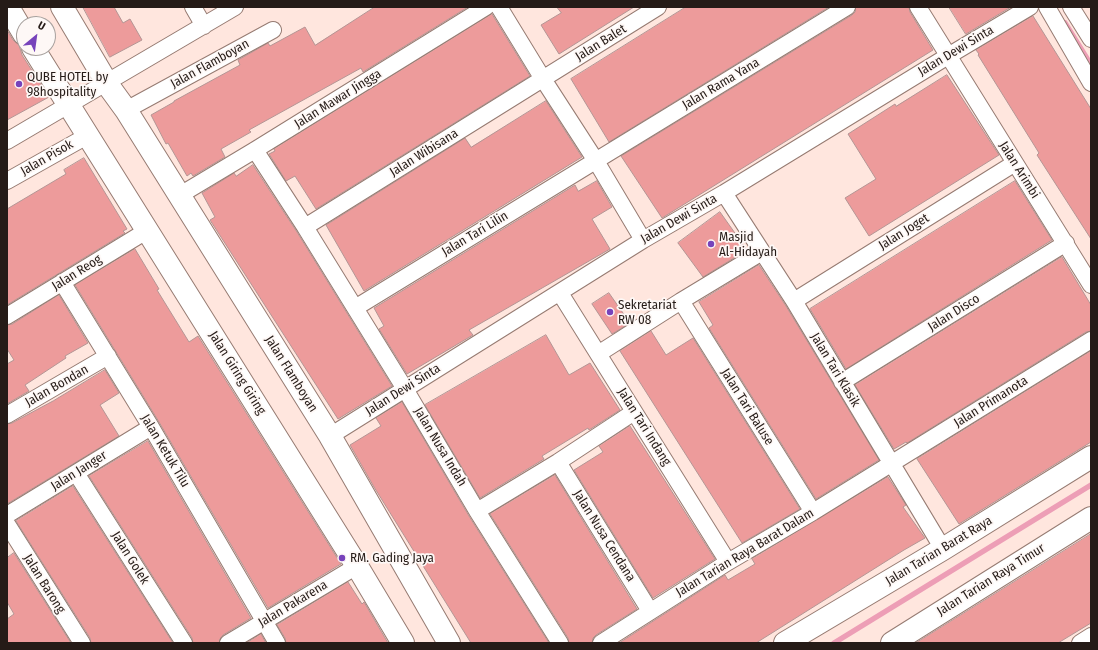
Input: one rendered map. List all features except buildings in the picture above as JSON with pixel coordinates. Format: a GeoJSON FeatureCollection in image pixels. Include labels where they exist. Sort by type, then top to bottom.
{"type":"FeatureCollection","features":[{"type":"Feature","properties":{"kind":"street","name":"Jalan Flamboyan"},"geometry":{"type":"LineString","coordinates":[[62,7],[108,85],[184,192],[330,436],[449,643]]}},
{"type":"Feature","properties":{"kind":"street"},"geometry":{"type":"LineString","coordinates":[[192,7],[204,26]]}},
{"type":"Feature","properties":{"kind":"street"},"geometry":{"type":"LineString","coordinates":[[7,141],[68,105],[108,85],[235,7]]}},
{"type":"Feature","properties":{"kind":"street","name":"Jalan Mawar Jingga"},"geometry":{"type":"LineString","coordinates":[[184,192],[255,150],[486,7]]}},
{"type":"Feature","properties":{"kind":"street","name":"Jalan Balet"},"geometry":{"type":"LineString","coordinates":[[543,79],[658,7]]}},
{"type":"Feature","properties":{"kind":"street","name":"Jalan Rama Yana"},"geometry":{"type":"LineString","coordinates":[[596,161],[847,7]]}},
{"type":"Feature","properties":{"kind":"street","name":"Jalan Arimbi"},"geometry":{"type":"LineString","coordinates":[[918,7],[1091,285]]}},
{"type":"Feature","properties":{"kind":"street","name":"Jalan Dewi Sinta"},"geometry":{"type":"LineString","coordinates":[[330,436],[643,240],[724,193],[1030,7]]}},
{"type":"Feature","properties":{"kind":"street"},"geometry":{"type":"LineString","coordinates":[[1047,7],[1091,83]]}},
{"type":"Feature","properties":{"kind":"street"},"geometry":{"type":"LineString","coordinates":[[1071,7],[1086,20],[1091,40]]}},
{"type":"Feature","properties":{"kind":"street"},"geometry":{"type":"LineString","coordinates":[[8,8],[16,21]]}},
{"type":"Feature","properties":{"kind":"street"},"geometry":{"type":"LineString","coordinates":[[502,12],[596,161],[643,240]]}},
{"type":"Feature","properties":{"kind":"street","name":"Jalan Flamboyan"},"geometry":{"type":"LineString","coordinates":[[125,108],[273,30]]}},
{"type":"Feature","properties":{"kind":"street","name":"Jalan Giring Giring"},"geometry":{"type":"LineString","coordinates":[[38,56],[357,566],[403,643]]}},
{"type":"Feature","properties":{"kind":"street","name":"Jalan Wibisana"},"geometry":{"type":"LineString","coordinates":[[305,227],[543,79]]}},
{"type":"Feature","properties":{"kind":"street","name":"Jalan Pisok"},"geometry":{"type":"LineString","coordinates":[[7,181],[86,135]]}},
{"type":"Feature","properties":{"kind":"street","name":"Jalan Nusa Indah"},"geometry":{"type":"LineString","coordinates":[[255,150],[305,227],[405,388],[477,511],[560,643]]}},
{"type":"Feature","properties":{"kind":"street","name":"Jalan Tari Lilin"},"geometry":{"type":"LineString","coordinates":[[354,308],[596,161]]}},
{"type":"Feature","properties":{"kind":"street","name":"Jalan Joget"},"geometry":{"type":"LineString","coordinates":[[794,301],[1014,163]]}},
{"type":"Feature","properties":{"kind":"street","name":"Jalan Tari Klasik"},"geometry":{"type":"LineString","coordinates":[[724,193],[794,301],[890,464],[943,549]]}},
{"type":"Feature","properties":{"kind":"street","name":"Jalan Reog"},"geometry":{"type":"LineString","coordinates":[[7,316],[148,230]]}},
{"type":"Feature","properties":{"kind":"street","name":"Jalan Disco"},"geometry":{"type":"LineString","coordinates":[[842,382],[1066,244]]}},
{"type":"Feature","properties":{"kind":"street"},"geometry":{"type":"LineString","coordinates":[[598,354],[762,252]]}},
{"type":"Feature","properties":{"kind":"street","name":"Jalan Ketuk Tilu"},"geometry":{"type":"LineString","coordinates":[[62,282],[151,427],[277,643]]}},
{"type":"Feature","properties":{"kind":"street","name":"Jalan Tari Indang"},"geometry":{"type":"LineString","coordinates":[[560,293],[728,562]]}},
{"type":"Feature","properties":{"kind":"street","name":"Jalan Tari Baluse"},"geometry":{"type":"LineString","coordinates":[[681,301],[813,512]]}},
{"type":"Feature","properties":{"kind":"street","name":"Jalan Primanota"},"geometry":{"type":"LineString","coordinates":[[890,464],[1091,340]]}},
{"type":"Feature","properties":{"kind":"street","name":"Jalan Bondan"},"geometry":{"type":"LineString","coordinates":[[7,415],[108,356]]}},
{"type":"Feature","properties":{"kind":"street"},"geometry":{"type":"LineString","coordinates":[[477,511],[558,462],[634,412]]}},
{"type":"Feature","properties":{"kind":"street","name":"Jalan Janger"},"geometry":{"type":"LineString","coordinates":[[7,515],[151,427]]}},
{"type":"Feature","properties":{"kind":"street","name":"Jalan Tarian Barat Raya"},"geometry":{"type":"LineString","coordinates":[[786,643],[943,549],[1091,457]]}},
{"type":"Feature","properties":{"kind":"street","name":"Jalan Nusa Cendana"},"geometry":{"type":"LineString","coordinates":[[558,462],[650,611]]}},
{"type":"Feature","properties":{"kind":"street","name":"Jalan Tarian Raya Barat Dalam"},"geometry":{"type":"LineString","coordinates":[[601,643],[728,562],[813,512],[890,464]]}},
{"type":"Feature","properties":{"kind":"street","name":"Jalan Golek"},"geometry":{"type":"LineString","coordinates":[[76,473],[184,643]]}},
{"type":"Feature","properties":{"kind":"street","name":"Jalan Tarian Raya Timur"},"geometry":{"type":"LineString","coordinates":[[892,643],[1091,518]]}},
{"type":"Feature","properties":{"kind":"street","name":"Jalan Barong"},"geometry":{"type":"LineString","coordinates":[[7,524],[82,643]]}},
{"type":"Feature","properties":{"kind":"street","name":"Jalan Pakarena"},"geometry":{"type":"LineString","coordinates":[[228,643],[357,566]]}},
{"type":"Feature","properties":{"kind":"street"},"geometry":{"type":"LineString","coordinates":[[1080,643],[1091,636]]}},
{"type":"Feature","properties":{"kind":"waterway"},"geometry":{"type":"LineString","coordinates":[[1065,23],[1091,65]]}},
{"type":"Feature","properties":{"kind":"waterway"},"geometry":{"type":"LineString","coordinates":[[834,643],[1091,485]]}},
{"type":"Feature","properties":{"kind":"place","name":"QUBE HOTEL by 98hospitality"},"geometry":{"type":"Point","coordinates":[19,84]}},
{"type":"Feature","properties":{"kind":"place","name":"Masjid Al-Hidayah"},"geometry":{"type":"Point","coordinates":[711,244]}},
{"type":"Feature","properties":{"kind":"place","name":"Sekretariat RW 08"},"geometry":{"type":"Point","coordinates":[610,312]}},
{"type":"Feature","properties":{"kind":"place","name":"RM. Gading Jaya"},"geometry":{"type":"Point","coordinates":[342,558]}}]}
